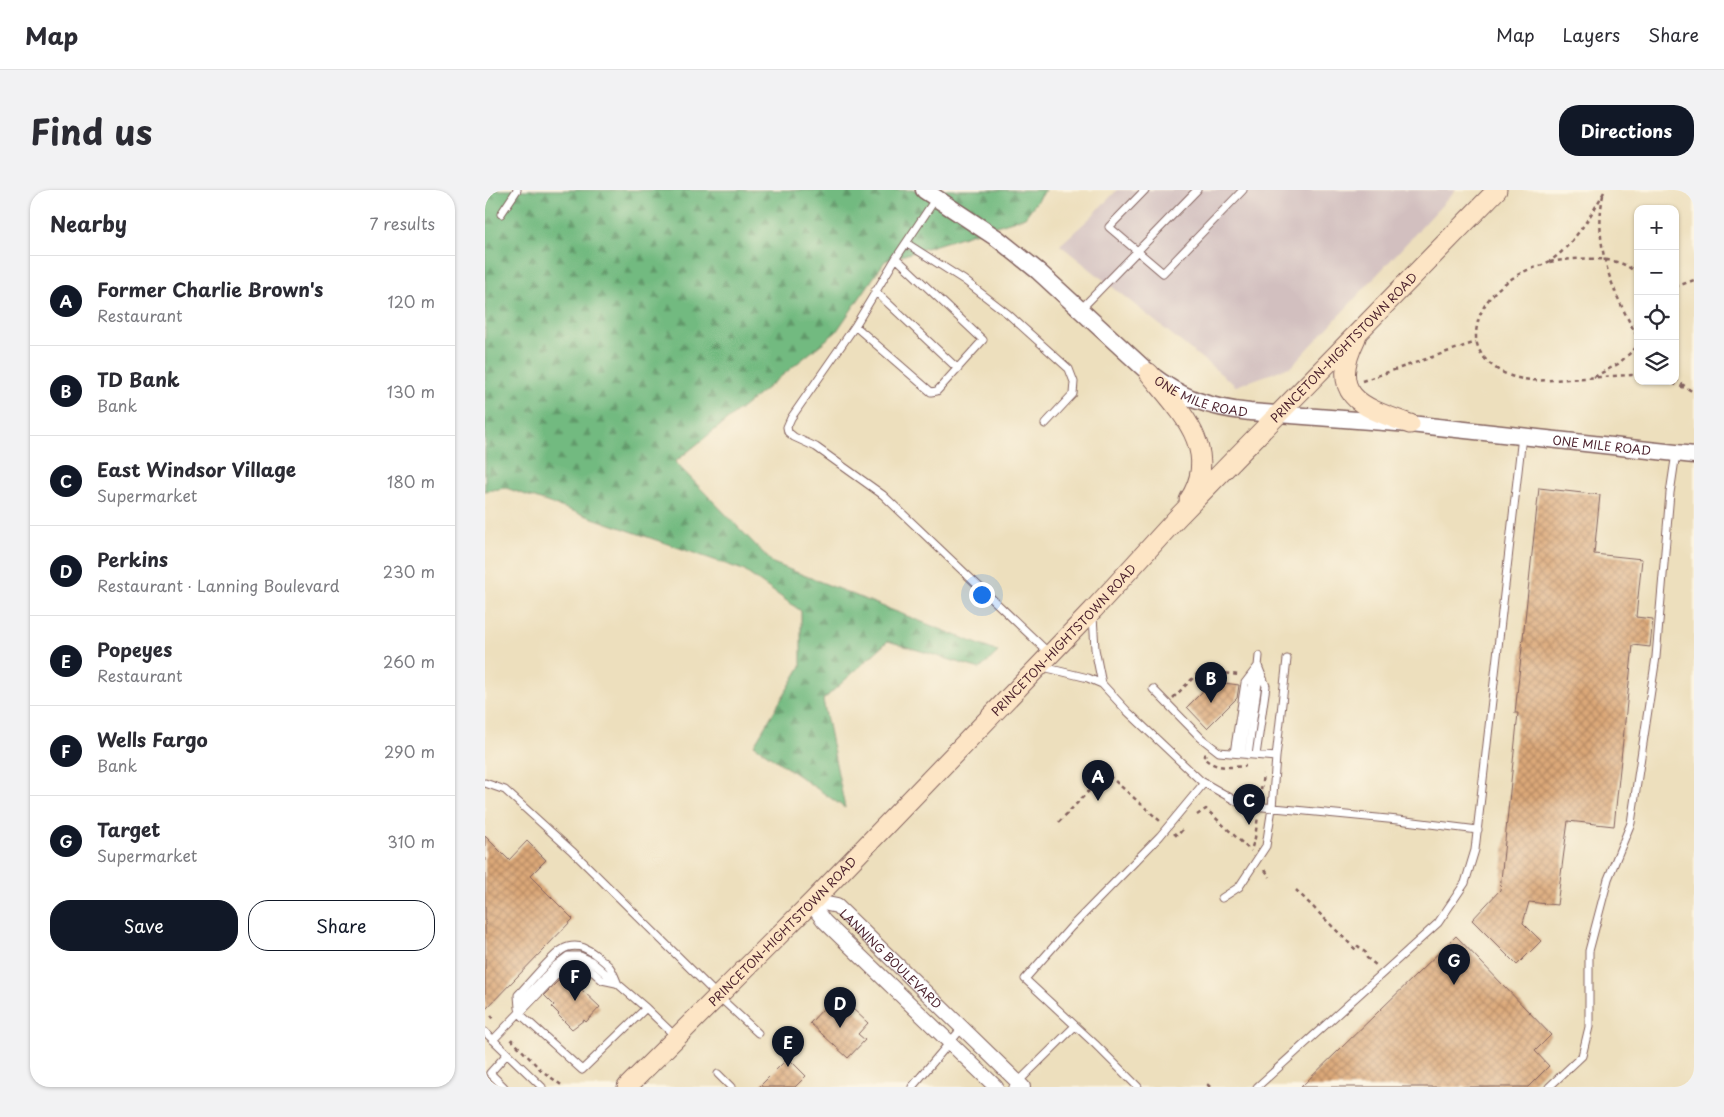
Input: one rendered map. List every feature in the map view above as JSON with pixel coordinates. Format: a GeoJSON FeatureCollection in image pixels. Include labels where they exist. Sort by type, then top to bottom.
{"type":"FeatureCollection","features":[{"type":"Feature","properties":{"kind":"main road","name":"PRINCETON-HIGHTSTOWN ROAD"},"geometry":{"type":"LineString","coordinates":[[627,1087],[813,901],[1093,610],[1177,518],[1497,190]]}},
{"type":"Feature","properties":{"kind":"main road"},"geometry":{"type":"LineString","coordinates":[[1361,329],[1350,350],[1345,372],[1348,387],[1358,402],[1373,411],[1410,424]]}},
{"type":"Feature","properties":{"kind":"main road"},"geometry":{"type":"LineString","coordinates":[[1149,373],[1188,421],[1195,435],[1199,450],[1198,479],[1192,495],[1177,518]]}},
{"type":"Feature","properties":{"kind":"street","name":"ONE MILE ROAD"},"geometry":{"type":"LineString","coordinates":[[930,194],[998,239],[1038,271],[1163,384],[1203,404],[1225,410],[1410,424],[1694,455]]}},
{"type":"Feature","properties":{"kind":"street","name":"LANNING BOULEVARD"},"geometry":{"type":"LineString","coordinates":[[813,901],[837,906],[963,1028],[1018,1085]]}},
{"type":"Feature","properties":{"kind":"street","name":"LANNING BOULEVARD"},"geometry":{"type":"LineString","coordinates":[[813,901],[824,921],[996,1087]]}},
{"type":"Feature","properties":{"kind":"lane"},"geometry":{"type":"LineString","coordinates":[[501,214],[517,190]]}},
{"type":"Feature","properties":{"kind":"lane"},"geometry":{"type":"LineString","coordinates":[[1145,190],[1109,227],[1163,273],[1243,190]]}},
{"type":"Feature","properties":{"kind":"lane"},"geometry":{"type":"LineString","coordinates":[[1080,310],[1197,190]]}},
{"type":"Feature","properties":{"kind":"lane"},"geometry":{"type":"LineString","coordinates":[[930,194],[906,243],[855,326],[791,418],[787,427],[788,432],[816,448],[883,496],[1045,660],[1102,684],[1127,711],[1204,783],[1243,805],[1478,830]]}},
{"type":"Feature","properties":{"kind":"lane"},"geometry":{"type":"LineString","coordinates":[[906,243],[964,280],[994,302],[1069,369],[1075,382],[1073,394],[1045,424]]}},
{"type":"Feature","properties":{"kind":"lane"},"geometry":{"type":"LineString","coordinates":[[855,326],[931,392],[937,391],[983,340],[896,258]]}},
{"type":"Feature","properties":{"kind":"lane"},"geometry":{"type":"LineString","coordinates":[[875,291],[958,369]]}},
{"type":"Feature","properties":{"kind":"lane"},"geometry":{"type":"LineString","coordinates":[[1257,1087],[1438,923],[1465,883],[1475,850],[1478,830],[1522,436]]}},
{"type":"Feature","properties":{"kind":"lane"},"geometry":{"type":"LineString","coordinates":[[1549,1087],[1582,1056],[1589,1027],[1589,951],[1608,879],[1631,823],[1656,657],[1670,493],[1676,453]]}},
{"type":"Feature","properties":{"kind":"lane"},"geometry":{"type":"LineString","coordinates":[[1093,610],[1095,649],[1102,684]]}},
{"type":"Feature","properties":{"kind":"lane"},"geometry":{"type":"LineString","coordinates":[[1245,754],[1258,683],[1259,656]]}},
{"type":"Feature","properties":{"kind":"lane"},"geometry":{"type":"LineString","coordinates":[[1222,898],[1239,887],[1266,846],[1273,808],[1276,757],[1287,659]]}},
{"type":"Feature","properties":{"kind":"lane"},"geometry":{"type":"LineString","coordinates":[[1245,754],[1245,683],[1258,666]]}},
{"type":"Feature","properties":{"kind":"lane"},"geometry":{"type":"LineString","coordinates":[[1153,689],[1201,738],[1219,752],[1276,757]]}},
{"type":"Feature","properties":{"kind":"lane"},"geometry":{"type":"LineString","coordinates":[[485,783],[505,790],[572,851],[717,995],[758,1033]]}},
{"type":"Feature","properties":{"kind":"lane"},"geometry":{"type":"LineString","coordinates":[[1138,1087],[1025,979],[1071,927],[1167,827],[1204,783]]}},
{"type":"Feature","properties":{"kind":"lane"},"geometry":{"type":"LineString","coordinates":[[493,1040],[519,1013],[523,1000],[555,966],[568,956],[580,956],[591,961],[676,1037]]}},
{"type":"Feature","properties":{"kind":"lane"},"geometry":{"type":"LineString","coordinates":[[519,1013],[582,1070],[645,1008]]}},
{"type":"Feature","properties":{"kind":"lane"},"geometry":{"type":"LineString","coordinates":[[1018,1085],[1075,1026]]}},
{"type":"Feature","properties":{"kind":"lane"},"geometry":{"type":"LineString","coordinates":[[912,1087],[963,1028]]}},
{"type":"Feature","properties":{"kind":"lane"},"geometry":{"type":"LineString","coordinates":[[485,1032],[542,1087]]}},
{"type":"Feature","properties":{"kind":"lane"},"geometry":{"type":"LineString","coordinates":[[504,1087],[490,1072],[507,1054]]}},
{"type":"Feature","properties":{"kind":"lane"},"geometry":{"type":"LineString","coordinates":[[724,1087],[718,1074],[731,1087]]}},
{"type":"Feature","properties":{"kind":"path"},"geometry":{"type":"LineString","coordinates":[[1604,191],[1601,208],[1604,260],[1620,306],[1634,331]]}},
{"type":"Feature","properties":{"kind":"path"},"geometry":{"type":"LineString","coordinates":[[1548,262],[1577,234],[1594,212],[1604,191]]}},
{"type":"Feature","properties":{"kind":"path"},"geometry":{"type":"LineString","coordinates":[[1634,271],[1624,265],[1604,260],[1548,262],[1523,272],[1497,290],[1482,308],[1476,329],[1476,342],[1484,358],[1500,372],[1518,378],[1537,380],[1634,376]]}},
{"type":"Feature","properties":{"kind":"path"},"geometry":{"type":"LineString","coordinates":[[1679,286],[1694,280]]}},
{"type":"Feature","properties":{"kind":"path"},"geometry":{"type":"LineString","coordinates":[[1348,387],[1476,342]]}},
{"type":"Feature","properties":{"kind":"path"},"geometry":{"type":"LineString","coordinates":[[1592,377],[1618,364],[1634,350]]}},
{"type":"Feature","properties":{"kind":"path"},"geometry":{"type":"LineString","coordinates":[[1679,382],[1694,393]]}},
{"type":"Feature","properties":{"kind":"path"},"geometry":{"type":"LineString","coordinates":[[1676,385],[1688,389]]}},
{"type":"Feature","properties":{"kind":"path"},"geometry":{"type":"LineString","coordinates":[[1059,822],[1106,773],[1177,836],[1183,829]]}},
{"type":"Feature","properties":{"kind":"path"},"geometry":{"type":"LineString","coordinates":[[1197,815],[1207,809],[1251,851],[1249,857]]}},
{"type":"Feature","properties":{"kind":"path"},"geometry":{"type":"LineString","coordinates":[[1265,870],[1269,877]]}},
{"type":"Feature","properties":{"kind":"path"},"geometry":{"type":"LineString","coordinates":[[1296,890],[1356,950],[1358,946],[1366,953],[1367,958],[1375,966],[1380,961],[1390,966]]}},
{"type":"Feature","properties":{"kind":"path"},"geometry":{"type":"LineString","coordinates":[[491,1016],[495,1021]]}},
{"type":"Feature","properties":{"kind":"path"},"geometry":{"type":"LineString","coordinates":[[511,1039],[541,1070],[564,1087]]}},
{"type":"Feature","properties":{"kind":"path"},"geometry":{"type":"LineString","coordinates":[[1210,1087],[1208,1084],[1211,1082]]}},
{"type":"Feature","properties":{"kind":"shaded area"},"geometry":{"type":"Polygon","coordinates":[[[1117,190],[1456,190],[1292,366],[1236,386],[1060,245],[1117,190]]]}},
{"type":"Feature","properties":{"kind":"green space"},"geometry":{"type":"Polygon","coordinates":[[[485,190],[1045,190],[1025,217],[885,261],[836,332],[675,462],[773,563],[998,652],[980,669],[888,641],[823,700],[845,808],[754,745],[801,666],[801,611],[743,570],[506,488],[485,491],[485,190]]]}},
{"type":"Feature","properties":{"kind":"building"},"geometry":{"type":"Polygon","coordinates":[[[1539,488],[1600,495],[1594,554],[1642,559],[1636,617],[1653,619],[1650,647],[1633,645],[1614,826],[1568,821],[1557,905],[1529,902],[1523,923],[1541,941],[1517,965],[1472,920],[1500,890],[1518,713],[1515,713],[1539,488]]]}},
{"type":"Feature","properties":{"kind":"building"},"geometry":{"type":"Polygon","coordinates":[[[1218,676],[1224,683],[1239,685],[1237,698],[1207,728],[1187,707],[1218,676]]]}},
{"type":"Feature","properties":{"kind":"building"},"geometry":{"type":"Polygon","coordinates":[[[485,836],[509,860],[527,841],[546,860],[530,876],[573,919],[485,1010],[485,836]]]}},
{"type":"Feature","properties":{"kind":"building"},"geometry":{"type":"Polygon","coordinates":[[[1456,936],[1551,1035],[1535,1051],[1549,1066],[1528,1087],[1301,1087],[1456,936]]]}},
{"type":"Feature","properties":{"kind":"building"},"geometry":{"type":"Polygon","coordinates":[[[565,974],[600,1007],[586,1022],[584,1020],[572,1029],[558,1015],[552,1007],[554,1005],[544,995],[565,974]]]}},
{"type":"Feature","properties":{"kind":"building"},"geometry":{"type":"Polygon","coordinates":[[[837,994],[868,1023],[858,1034],[865,1040],[848,1058],[810,1023],[837,994]]]}},
{"type":"Feature","properties":{"kind":"building"},"geometry":{"type":"Polygon","coordinates":[[[788,1058],[806,1076],[795,1087],[759,1087],[788,1058]]]}},
{"type":"Feature","properties":{"kind":"place","name":"TD Bank"},"geometry":{"type":"Point","coordinates":[1211,703]}},
{"type":"Feature","properties":{"kind":"place","name":"Former Charlie Brown's"},"geometry":{"type":"Point","coordinates":[1098,801]}},
{"type":"Feature","properties":{"kind":"place","name":"East Windsor Village"},"geometry":{"type":"Point","coordinates":[1249,825]}},
{"type":"Feature","properties":{"kind":"place","name":"Target"},"geometry":{"type":"Point","coordinates":[1454,985]}},
{"type":"Feature","properties":{"kind":"place","name":"Wells Fargo"},"geometry":{"type":"Point","coordinates":[575,1001]}},
{"type":"Feature","properties":{"kind":"place","name":"Perkins"},"geometry":{"type":"Point","coordinates":[840,1028]}},
{"type":"Feature","properties":{"kind":"place","name":"Popeyes"},"geometry":{"type":"Point","coordinates":[788,1067]}}]}
